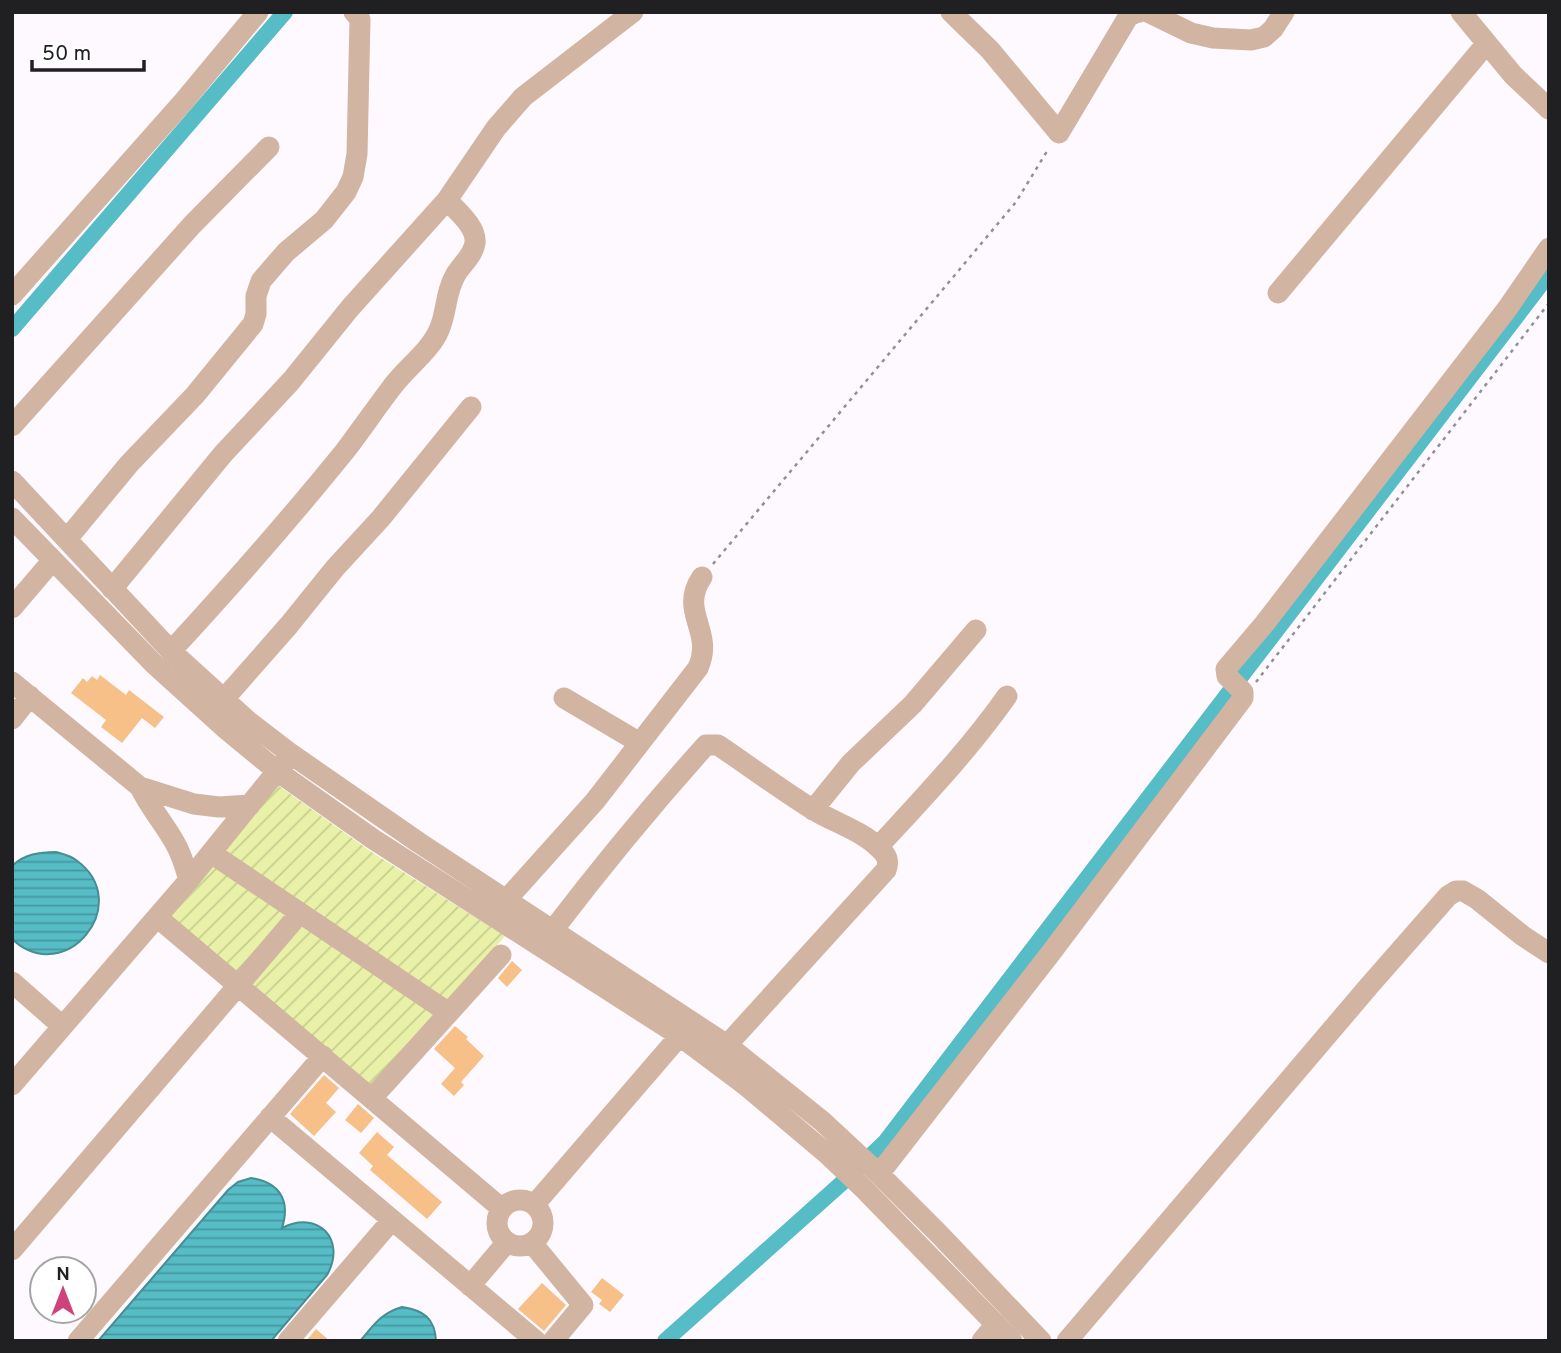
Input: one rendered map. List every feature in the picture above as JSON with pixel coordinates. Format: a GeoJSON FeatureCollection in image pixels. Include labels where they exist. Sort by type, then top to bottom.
{"type":"FeatureCollection","features":[{"type":"Feature","properties":{"kind":"street"},"geometry":{"type":"LineString","coordinates":[[12,295],[184,101],[258,12]]}},
{"type":"Feature","properties":{"kind":"street"},"geometry":{"type":"LineString","coordinates":[[67,539],[129,464],[195,395],[253,324],[256,296],[261,281],[286,252],[324,219],[346,192],[354,177],[357,154],[360,19],[354,12]]}},
{"type":"Feature","properties":{"kind":"street"},"geometry":{"type":"LineString","coordinates":[[112,589],[223,454],[291,381],[350,308],[447,200],[496,128],[523,97],[633,12]]}},
{"type":"Feature","properties":{"kind":"street"},"geometry":{"type":"LineString","coordinates":[[951,12],[990,50],[1059,133],[1128,17],[1140,12]]}},
{"type":"Feature","properties":{"kind":"street"},"geometry":{"type":"LineString","coordinates":[[1149,12],[1191,33],[1213,38],[1251,40],[1264,37],[1284,12]]}},
{"type":"Feature","properties":{"kind":"street"},"geometry":{"type":"LineString","coordinates":[[1461,12],[1513,75],[1549,109]]}},
{"type":"Feature","properties":{"kind":"street"},"geometry":{"type":"LineString","coordinates":[[1278,293],[1487,43]]}},
{"type":"Feature","properties":{"kind":"street"},"geometry":{"type":"LineString","coordinates":[[12,426],[192,225],[269,147]]}},
{"type":"Feature","properties":{"kind":"street"},"geometry":{"type":"LineString","coordinates":[[171,651],[253,561],[346,449],[394,383],[440,329],[448,291],[475,243],[473,232],[447,200]]}},
{"type":"Feature","properties":{"kind":"street"},"geometry":{"type":"LineString","coordinates":[[879,1174],[1050,954],[1186,772],[1237,689],[1227,676],[1226,669],[1265,623],[1507,309],[1549,248]]}},
{"type":"Feature","properties":{"kind":"street"},"geometry":{"type":"LineString","coordinates":[[224,699],[381,518],[471,407]]}},
{"type":"Feature","properties":{"kind":"street"},"geometry":{"type":"LineString","coordinates":[[12,481],[171,651],[224,699],[284,763],[373,839],[686,1029],[727,1045],[822,1121],[879,1174],[1041,1341]]}},
{"type":"Feature","properties":{"kind":"street"},"geometry":{"type":"LineString","coordinates":[[12,518],[154,664],[227,730],[418,842],[507,899],[686,1029],[744,1084],[864,1189],[989,1333],[1012,1341]]}},
{"type":"Feature","properties":{"kind":"street"},"geometry":{"type":"LineString","coordinates":[[12,608],[52,561]]}},
{"type":"Feature","properties":{"kind":"street"},"geometry":{"type":"LineString","coordinates":[[507,899],[595,802],[698,668],[703,657],[703,643],[693,607],[693,594],[702,577]]}},
{"type":"Feature","properties":{"kind":"street"},"geometry":{"type":"LineString","coordinates":[[813,810],[851,763],[913,704],[976,630]]}},
{"type":"Feature","properties":{"kind":"street"},"geometry":{"type":"LineString","coordinates":[[12,682],[140,786],[194,804],[219,807],[250,805]]}},
{"type":"Feature","properties":{"kind":"street"},"geometry":{"type":"LineString","coordinates":[[12,719],[30,696]]}},
{"type":"Feature","properties":{"kind":"street"},"geometry":{"type":"LineString","coordinates":[[878,847],[950,770],[1007,696]]}},
{"type":"Feature","properties":{"kind":"street"},"geometry":{"type":"LineString","coordinates":[[564,698],[640,743]]}},
{"type":"Feature","properties":{"kind":"street"},"geometry":{"type":"LineString","coordinates":[[553,930],[652,805],[706,746],[718,745],[813,810],[867,839],[888,857],[886,870],[727,1045]]}},
{"type":"Feature","properties":{"kind":"street"},"geometry":{"type":"LineString","coordinates":[[12,1086],[189,880],[284,763]]}},
{"type":"Feature","properties":{"kind":"street"},"geometry":{"type":"LineString","coordinates":[[140,786],[149,806],[183,859],[189,880]]}},
{"type":"Feature","properties":{"kind":"street"},"geometry":{"type":"LineString","coordinates":[[211,853],[449,1013]]}},
{"type":"Feature","properties":{"kind":"street"},"geometry":{"type":"LineString","coordinates":[[1067,1341],[1448,896],[1456,891],[1463,891],[1549,953]]}},
{"type":"Feature","properties":{"kind":"street"},"geometry":{"type":"LineString","coordinates":[[12,1250],[300,912]]}},
{"type":"Feature","properties":{"kind":"street"},"geometry":{"type":"LineString","coordinates":[[157,917],[501,1208]]}},
{"type":"Feature","properties":{"kind":"street"},"geometry":{"type":"LineString","coordinates":[[372,1098],[501,955]]}},
{"type":"Feature","properties":{"kind":"street"},"geometry":{"type":"LineString","coordinates":[[12,982],[62,1026]]}},
{"type":"Feature","properties":{"kind":"street"},"geometry":{"type":"LineString","coordinates":[[535,1204],[686,1029]]}},
{"type":"Feature","properties":{"kind":"street"},"geometry":{"type":"LineString","coordinates":[[78,1341],[323,1056]]}},
{"type":"Feature","properties":{"kind":"street"},"geometry":{"type":"LineString","coordinates":[[270,1118],[536,1341]]}},
{"type":"Feature","properties":{"kind":"street"},"geometry":{"type":"LineString","coordinates":[[517,1199],[535,1204],[544,1220],[539,1237],[523,1246],[507,1242],[497,1226],[497,1216],[501,1208],[517,1199]]}},
{"type":"Feature","properties":{"kind":"street"},"geometry":{"type":"LineString","coordinates":[[288,1341],[392,1220]]}},
{"type":"Feature","properties":{"kind":"street"},"geometry":{"type":"LineString","coordinates":[[470,1286],[507,1242]]}},
{"type":"Feature","properties":{"kind":"street"},"geometry":{"type":"LineString","coordinates":[[532,1243],[583,1306],[553,1341]]}},
{"type":"Feature","properties":{"kind":"path"},"geometry":{"type":"LineString","coordinates":[[702,577],[1016,202],[1059,133]]}},
{"type":"Feature","properties":{"kind":"path"},"geometry":{"type":"LineString","coordinates":[[1237,689],[1549,303]]}},
{"type":"Feature","properties":{"kind":"green space"},"geometry":{"type":"Polygon","coordinates":[[[275,783],[373,853],[505,936],[375,1088],[166,916],[275,783]]]}},
{"type":"Feature","properties":{"kind":"water"},"geometry":{"type":"Polygon","coordinates":[[[56,852],[76,860],[93,878],[99,898],[96,917],[86,934],[71,947],[53,954],[32,952],[12,939],[12,866],[32,854],[56,852]]]}},
{"type":"Feature","properties":{"kind":"water"},"geometry":{"type":"Polygon","coordinates":[[[251,1178],[269,1184],[280,1194],[285,1209],[282,1228],[295,1223],[317,1225],[326,1231],[333,1250],[327,1275],[271,1341],[98,1341],[228,1190],[238,1182],[251,1178]]]}},
{"type":"Feature","properties":{"kind":"water"},"geometry":{"type":"Polygon","coordinates":[[[402,1307],[416,1310],[426,1316],[433,1326],[436,1341],[360,1341],[383,1316],[402,1307]]]}},
{"type":"Feature","properties":{"kind":"building"},"geometry":{"type":"Polygon","coordinates":[[[100,675],[126,695],[129,690],[164,717],[155,728],[142,718],[122,743],[101,727],[106,720],[71,693],[83,678],[87,682],[92,676],[97,680],[100,675]]]}},
{"type":"Feature","properties":{"kind":"building"},"geometry":{"type":"Polygon","coordinates":[[[512,961],[522,970],[507,987],[498,978],[512,961]]]}},
{"type":"Feature","properties":{"kind":"building"},"geometry":{"type":"Polygon","coordinates":[[[455,1026],[484,1056],[461,1082],[464,1085],[454,1096],[441,1084],[455,1068],[434,1049],[455,1026]]]}},
{"type":"Feature","properties":{"kind":"building"},"geometry":{"type":"Polygon","coordinates":[[[324,1075],[339,1088],[326,1103],[336,1112],[314,1136],[290,1114],[324,1075]]]}},
{"type":"Feature","properties":{"kind":"building"},"geometry":{"type":"Polygon","coordinates":[[[358,1104],[374,1118],[361,1133],[345,1120],[358,1104]]]}},
{"type":"Feature","properties":{"kind":"building"},"geometry":{"type":"Polygon","coordinates":[[[377,1132],[394,1147],[387,1155],[442,1202],[427,1219],[370,1170],[373,1166],[359,1153],[377,1132]]]}},
{"type":"Feature","properties":{"kind":"building"},"geometry":{"type":"Polygon","coordinates":[[[602,1278],[624,1295],[610,1312],[599,1304],[602,1300],[591,1292],[602,1278]]]}},
{"type":"Feature","properties":{"kind":"building"},"geometry":{"type":"Polygon","coordinates":[[[542,1283],[566,1305],[544,1331],[518,1309],[542,1283]]]}},
{"type":"Feature","properties":{"kind":"building"},"geometry":{"type":"Polygon","coordinates":[[[316,1329],[330,1341],[306,1341],[316,1329]]]}},
{"type":"Feature","properties":{"kind":"waterway"},"geometry":{"type":"LineString","coordinates":[[12,329],[285,12]]}},
{"type":"Feature","properties":{"kind":"waterway"},"geometry":{"type":"LineString","coordinates":[[665,1341],[885,1142],[1549,274]]}}]}
